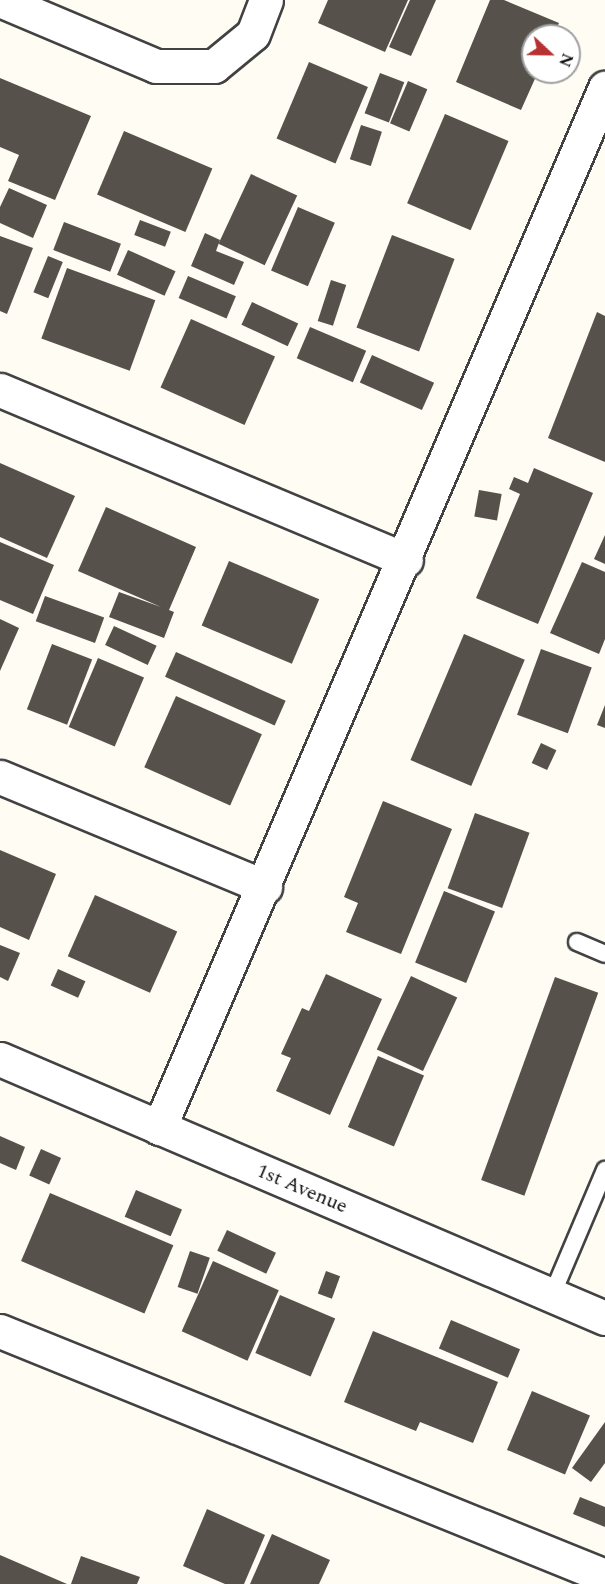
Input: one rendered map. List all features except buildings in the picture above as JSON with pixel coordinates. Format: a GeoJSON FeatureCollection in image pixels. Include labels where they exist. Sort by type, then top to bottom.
{"type":"FeatureCollection","features":[{"type":"Feature","properties":{"kind":"street"},"geometry":{"type":"LineString","coordinates":[[0,0],[156,66],[214,66],[253,34],[266,0]]}},
{"type":"Feature","properties":{"kind":"street"},"geometry":{"type":"LineString","coordinates":[[159,1128],[406,560],[605,88]]}},
{"type":"Feature","properties":{"kind":"street"},"geometry":{"type":"LineString","coordinates":[[0,390],[406,560]]}},
{"type":"Feature","properties":{"kind":"street"},"geometry":{"type":"LineString","coordinates":[[0,777],[265,888]]}},
{"type":"Feature","properties":{"kind":"street","name":"1st Avenue"},"geometry":{"type":"LineString","coordinates":[[0,1059],[605,1318]]}},
{"type":"Feature","properties":{"kind":"street"},"geometry":{"type":"LineString","coordinates":[[0,1331],[605,1576]]}},
{"type":"Feature","properties":{"kind":"lane"},"geometry":{"type":"LineString","coordinates":[[577,942],[605,954]]}},
{"type":"Feature","properties":{"kind":"lane"},"geometry":{"type":"LineString","coordinates":[[552,1295],[605,1170]]}}]}
